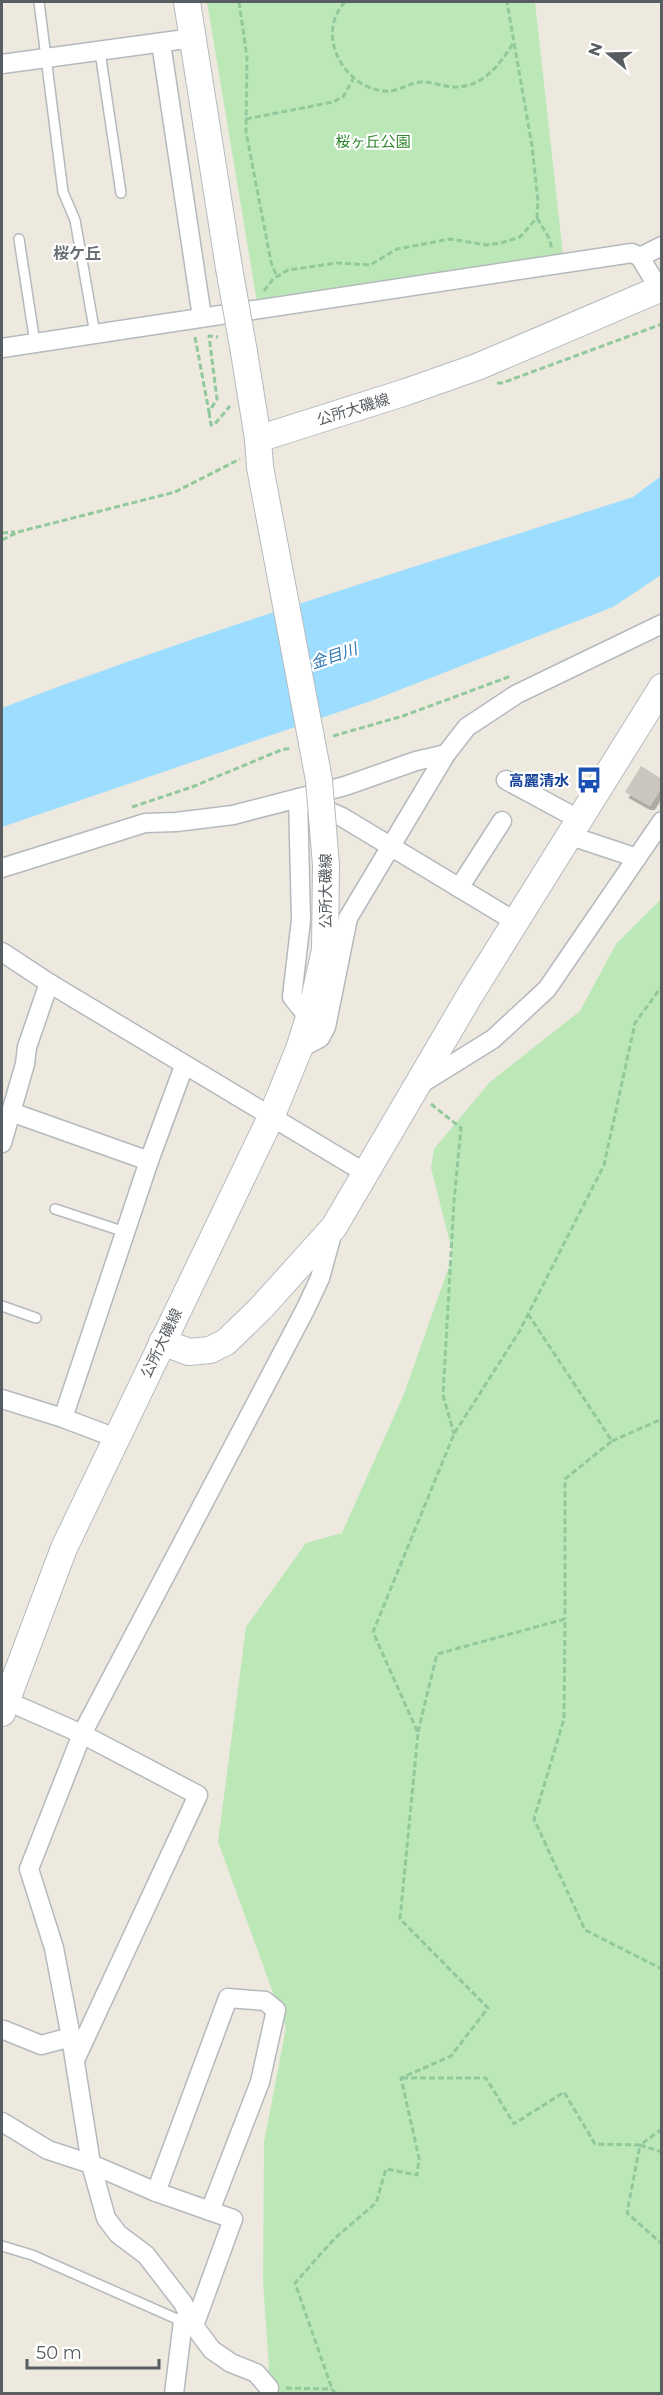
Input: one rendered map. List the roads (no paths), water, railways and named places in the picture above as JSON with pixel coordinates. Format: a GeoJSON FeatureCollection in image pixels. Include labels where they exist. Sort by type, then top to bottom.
{"type":"FeatureCollection","features":[{"type":"Feature","properties":{"kind":"main road"},"geometry":{"type":"LineString","coordinates":[[187,2],[230,268],[232,350],[254,454]]}},
{"type":"Feature","properties":{"kind":"main road","name":"公所大磯線"},"geometry":{"type":"LineString","coordinates":[[6,1696],[64,1548],[272,1116],[309,1018],[325,950],[326,865],[318,780],[254,454],[406,392],[477,367],[660,289]]}},
{"type":"Feature","properties":{"kind":"main road"},"geometry":{"type":"LineString","coordinates":[[162,1342],[189,1352],[210,1350],[226,1342],[261,1308],[334,1227],[470,995],[662,687]]}},
{"type":"Feature","properties":{"kind":"street"},"geometry":{"type":"LineString","coordinates":[[2,64],[193,38]]}},
{"type":"Feature","properties":{"kind":"street"},"geometry":{"type":"LineString","coordinates":[[161,43],[198,323]]}},
{"type":"Feature","properties":{"kind":"street"},"geometry":{"type":"LineString","coordinates":[[640,257],[662,246]]}},
{"type":"Feature","properties":{"kind":"street"},"geometry":{"type":"LineString","coordinates":[[2,348],[95,334],[198,323],[261,310],[632,253],[640,257],[660,289]]}},
{"type":"Feature","properties":{"kind":"street"},"geometry":{"type":"LineString","coordinates":[[299,1049],[320,1038],[326,1027],[348,918],[446,754],[467,727],[518,694],[662,624]]}},
{"type":"Feature","properties":{"kind":"street"},"geometry":{"type":"LineString","coordinates":[[2,868],[145,823],[177,822],[233,815],[345,786],[416,761],[446,754]]}},
{"type":"Feature","properties":{"kind":"street"},"geometry":{"type":"LineString","coordinates":[[506,780],[576,828],[637,858]]}},
{"type":"Feature","properties":{"kind":"street"},"geometry":{"type":"LineString","coordinates":[[298,798],[342,817],[516,922]]}},
{"type":"Feature","properties":{"kind":"street"},"geometry":{"type":"LineString","coordinates":[[298,798],[301,920],[292,997],[309,1018]]}},
{"type":"Feature","properties":{"kind":"street"},"geometry":{"type":"LineString","coordinates":[[459,888],[502,821]]}},
{"type":"Feature","properties":{"kind":"street"},"geometry":{"type":"LineString","coordinates":[[416,1088],[493,1039],[547,989],[662,821]]}},
{"type":"Feature","properties":{"kind":"street"},"geometry":{"type":"LineString","coordinates":[[2,952],[49,984],[367,1174]]}},
{"type":"Feature","properties":{"kind":"street"},"geometry":{"type":"LineString","coordinates":[[2,1143],[7,1118],[25,1064],[27,1047],[49,984]]}},
{"type":"Feature","properties":{"kind":"street"},"geometry":{"type":"LineString","coordinates":[[63,1418],[149,1161],[184,1066]]}},
{"type":"Feature","properties":{"kind":"street"},"geometry":{"type":"LineString","coordinates":[[7,1118],[149,1161]]}},
{"type":"Feature","properties":{"kind":"street"},"geometry":{"type":"LineString","coordinates":[[268,2388],[256,2373],[231,2363],[212,2350],[189,2324],[183,2302],[146,2255],[118,2234],[106,2218],[91,2163],[72,2037],[54,1948],[29,1869],[82,1734],[306,1308],[320,1278],[334,1227]]}},
{"type":"Feature","properties":{"kind":"street"},"geometry":{"type":"LineString","coordinates":[[2,1399],[116,1438]]}},
{"type":"Feature","properties":{"kind":"street"},"geometry":{"type":"LineString","coordinates":[[6,1696],[198,1795],[75,2060]]}},
{"type":"Feature","properties":{"kind":"street"},"geometry":{"type":"LineString","coordinates":[[156,2192],[228,1998],[265,2001],[276,2010],[260,2082],[210,2211]]}},
{"type":"Feature","properties":{"kind":"street"},"geometry":{"type":"LineString","coordinates":[[4,2030],[41,2045],[72,2037]]}},
{"type":"Feature","properties":{"kind":"street"},"geometry":{"type":"LineString","coordinates":[[2,2122],[48,2150],[91,2163],[156,2192],[232,2219],[189,2324],[174,2394]]}},
{"type":"Feature","properties":{"kind":"lane"},"geometry":{"type":"LineString","coordinates":[[39,2],[63,192],[75,220],[95,334]]}},
{"type":"Feature","properties":{"kind":"lane"},"geometry":{"type":"LineString","coordinates":[[100,52],[121,193]]}},
{"type":"Feature","properties":{"kind":"lane"},"geometry":{"type":"LineString","coordinates":[[19,239],[35,343]]}},
{"type":"Feature","properties":{"kind":"lane"},"geometry":{"type":"LineString","coordinates":[[55,1209],[125,1232]]}},
{"type":"Feature","properties":{"kind":"lane"},"geometry":{"type":"LineString","coordinates":[[2,1306],[36,1318]]}},
{"type":"Feature","properties":{"kind":"lane"},"geometry":{"type":"LineString","coordinates":[[2,2246],[32,2255],[189,2324]]}},
{"type":"Feature","properties":{"kind":"water","name":"金目川"},"geometry":{"type":"Polygon","coordinates":[[[661,476],[661,575],[613,607],[371,701],[2,827],[2,708],[237,624],[633,497],[661,476]]]}},
{"type":"Feature","properties":{"kind":"place","name":"高麗清水"},"geometry":{"type":"Point","coordinates":[589,780]}},
{"type":"Feature","properties":{"kind":"district","name":"桜ケ丘"},"geometry":{"type":"Point","coordinates":[77,253]}},
{"type":"Feature","properties":{"kind":"park label","name":"桜ヶ丘公園"},"geometry":{"type":"Point","coordinates":[373,141]}}]}
